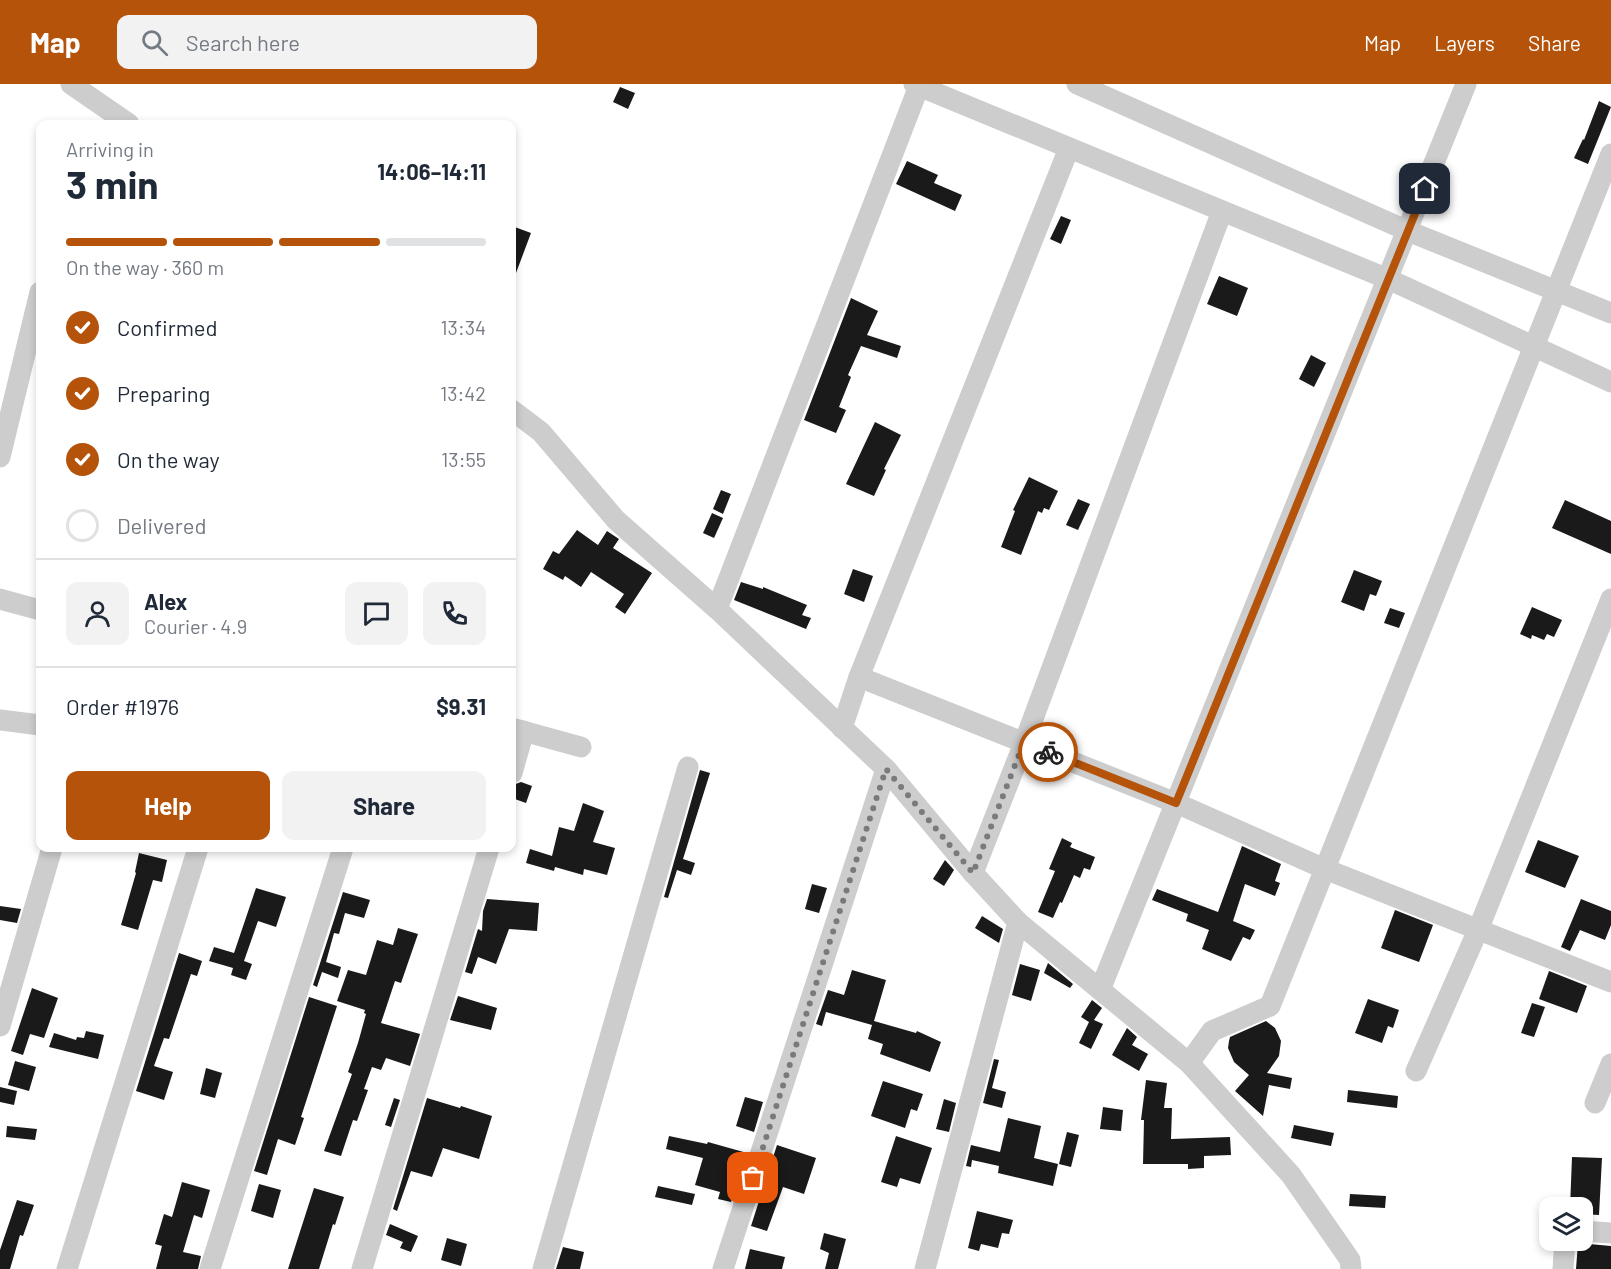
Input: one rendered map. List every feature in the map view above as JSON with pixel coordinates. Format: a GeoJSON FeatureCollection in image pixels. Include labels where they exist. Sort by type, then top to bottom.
{"type":"FeatureCollection","features":[{"type":"Feature","properties":{"kind":"street"},"geometry":{"type":"LineString","coordinates":[[70,84],[123,120]]}},
{"type":"Feature","properties":{"kind":"street"},"geometry":{"type":"LineString","coordinates":[[1077,84],[1408,231],[1611,313]]}},
{"type":"Feature","properties":{"kind":"street"},"geometry":{"type":"LineString","coordinates":[[1100,990],[1466,84]]}},
{"type":"Feature","properties":{"kind":"street"},"geometry":{"type":"LineString","coordinates":[[717,609],[917,85],[1388,279],[1533,348],[1611,382]]}},
{"type":"Feature","properties":{"kind":"street"},"geometry":{"type":"LineString","coordinates":[[842,728],[859,677],[1069,148]]}},
{"type":"Feature","properties":{"kind":"street"},"geometry":{"type":"LineString","coordinates":[[1189,1063],[1212,1031],[1270,1006],[1611,154]]}},
{"type":"Feature","properties":{"kind":"street"},"geometry":{"type":"LineString","coordinates":[[973,873],[1222,211]]}},
{"type":"Feature","properties":{"kind":"street"},"geometry":{"type":"LineString","coordinates":[[0,457],[36,308]]}},
{"type":"Feature","properties":{"kind":"street"},"geometry":{"type":"LineString","coordinates":[[516,413],[541,432],[616,520],[717,609],[886,769],[973,873],[1018,922],[1189,1063],[1291,1174],[1350,1260],[1351,1269]]}},
{"type":"Feature","properties":{"kind":"street"},"geometry":{"type":"LineString","coordinates":[[0,599],[36,609]]}},
{"type":"Feature","properties":{"kind":"street"},"geometry":{"type":"LineString","coordinates":[[1416,1071],[1478,930],[1611,599]]}},
{"type":"Feature","properties":{"kind":"street"},"geometry":{"type":"LineString","coordinates":[[859,677],[1176,803],[1324,869],[1611,982]]}},
{"type":"Feature","properties":{"kind":"street"},"geometry":{"type":"LineString","coordinates":[[0,720],[36,724]]}},
{"type":"Feature","properties":{"kind":"street"},"geometry":{"type":"LineString","coordinates":[[518,730],[581,747]]}},
{"type":"Feature","properties":{"kind":"street"},"geometry":{"type":"LineString","coordinates":[[543,1269],[688,767]]}},
{"type":"Feature","properties":{"kind":"street"},"geometry":{"type":"LineString","coordinates":[[723,1269],[886,769]]}},
{"type":"Feature","properties":{"kind":"street"},"geometry":{"type":"LineString","coordinates":[[0,1026],[51,852]]}},
{"type":"Feature","properties":{"kind":"street"},"geometry":{"type":"LineString","coordinates":[[67,1269],[197,852]]}},
{"type":"Feature","properties":{"kind":"street"},"geometry":{"type":"LineString","coordinates":[[210,1269],[342,852]]}},
{"type":"Feature","properties":{"kind":"street"},"geometry":{"type":"LineString","coordinates":[[362,1269],[488,852]]}},
{"type":"Feature","properties":{"kind":"street"},"geometry":{"type":"LineString","coordinates":[[924,1269],[1018,922]]}},
{"type":"Feature","properties":{"kind":"street"},"geometry":{"type":"LineString","coordinates":[[1595,1103],[1611,1064]]}},
{"type":"Feature","properties":{"kind":"street"},"geometry":{"type":"LineString","coordinates":[[1593,1232],[1611,1233]]}},
{"type":"Feature","properties":{"kind":"street"},"geometry":{"type":"LineString","coordinates":[[1563,1269],[1564,1251]]}},
{"type":"Feature","properties":{"kind":"building"},"geometry":{"type":"Polygon","coordinates":[[[620,87],[635,93],[628,109],[613,102],[620,87]]]}},
{"type":"Feature","properties":{"kind":"building"},"geometry":{"type":"Polygon","coordinates":[[[1599,101],[1611,107],[1588,164],[1574,158],[1584,140],[1599,101]]]}},
{"type":"Feature","properties":{"kind":"building"},"geometry":{"type":"Polygon","coordinates":[[[907,161],[938,175],[934,183],[962,195],[955,211],[896,184],[907,161]]]}},
{"type":"Feature","properties":{"kind":"building"},"geometry":{"type":"Polygon","coordinates":[[[1061,216],[1071,220],[1061,244],[1050,239],[1061,216]]]}},
{"type":"Feature","properties":{"kind":"building"},"geometry":{"type":"Polygon","coordinates":[[[516,227],[531,233],[516,273],[516,227]]]}},
{"type":"Feature","properties":{"kind":"building"},"geometry":{"type":"Polygon","coordinates":[[[1219,276],[1248,288],[1237,316],[1207,304],[1219,276]]]}},
{"type":"Feature","properties":{"kind":"building"},"geometry":{"type":"Polygon","coordinates":[[[851,298],[878,311],[867,335],[901,346],[897,358],[861,346],[848,375],[851,377],[839,407],[846,410],[836,433],[804,420],[851,298]]]}},
{"type":"Feature","properties":{"kind":"building"},"geometry":{"type":"Polygon","coordinates":[[[1311,355],[1326,363],[1314,387],[1299,379],[1311,355]]]}},
{"type":"Feature","properties":{"kind":"building"},"geometry":{"type":"Polygon","coordinates":[[[875,422],[901,435],[874,496],[846,484],[875,422]]]}},
{"type":"Feature","properties":{"kind":"building"},"geometry":{"type":"Polygon","coordinates":[[[1029,477],[1058,491],[1049,510],[1044,508],[1042,513],[1038,511],[1021,555],[1001,547],[1015,511],[1013,510],[1029,477]]]}},
{"type":"Feature","properties":{"kind":"building"},"geometry":{"type":"Polygon","coordinates":[[[721,490],[731,494],[723,514],[713,509],[721,490]]]}},
{"type":"Feature","properties":{"kind":"building"},"geometry":{"type":"Polygon","coordinates":[[[1078,499],[1090,504],[1078,530],[1066,525],[1078,499]]]}},
{"type":"Feature","properties":{"kind":"building"},"geometry":{"type":"Polygon","coordinates":[[[1565,500],[1611,521],[1611,554],[1552,528],[1565,500]]]}},
{"type":"Feature","properties":{"kind":"building"},"geometry":{"type":"Polygon","coordinates":[[[712,513],[723,518],[714,538],[703,533],[712,513]]]}},
{"type":"Feature","properties":{"kind":"building"},"geometry":{"type":"Polygon","coordinates":[[[577,530],[598,545],[607,531],[619,539],[613,548],[652,573],[625,614],[615,607],[624,594],[591,572],[581,587],[565,576],[563,580],[543,569],[553,551],[559,554],[577,530]]]}},
{"type":"Feature","properties":{"kind":"building"},"geometry":{"type":"Polygon","coordinates":[[[853,569],[873,576],[864,602],[844,594],[853,569]]]}},
{"type":"Feature","properties":{"kind":"building"},"geometry":{"type":"Polygon","coordinates":[[[1354,570],[1382,581],[1376,596],[1370,594],[1364,611],[1341,602],[1354,570]]]}},
{"type":"Feature","properties":{"kind":"building"},"geometry":{"type":"Polygon","coordinates":[[[741,582],[763,589],[763,587],[807,605],[802,615],[811,618],[806,629],[734,600],[741,582]]]}},
{"type":"Feature","properties":{"kind":"building"},"geometry":{"type":"Polygon","coordinates":[[[1532,607],[1562,620],[1554,637],[1547,634],[1544,640],[1532,635],[1531,639],[1520,634],[1532,607]]]}},
{"type":"Feature","properties":{"kind":"building"},"geometry":{"type":"Polygon","coordinates":[[[1390,608],[1405,613],[1399,628],[1384,623],[1390,608]]]}},
{"type":"Feature","properties":{"kind":"building"},"geometry":{"type":"Polygon","coordinates":[[[700,770],[710,773],[683,859],[695,863],[691,875],[677,870],[668,898],[664,897],[700,770]]]}},
{"type":"Feature","properties":{"kind":"building"},"geometry":{"type":"Polygon","coordinates":[[[521,782],[532,786],[526,803],[516,799],[516,784],[521,782]]]}},
{"type":"Feature","properties":{"kind":"building"},"geometry":{"type":"Polygon","coordinates":[[[583,803],[604,811],[593,842],[615,848],[607,875],[584,869],[583,875],[555,867],[554,871],[526,863],[530,849],[552,856],[559,827],[574,831],[583,803]]]}},
{"type":"Feature","properties":{"kind":"building"},"geometry":{"type":"Polygon","coordinates":[[[1062,838],[1072,843],[1070,847],[1095,857],[1090,870],[1084,868],[1080,878],[1074,875],[1053,918],[1038,912],[1055,871],[1049,869],[1062,838]]]}},
{"type":"Feature","properties":{"kind":"building"},"geometry":{"type":"Polygon","coordinates":[[[1538,840],[1579,856],[1565,888],[1525,872],[1538,840]]]}},
{"type":"Feature","properties":{"kind":"building"},"geometry":{"type":"Polygon","coordinates":[[[1242,846],[1281,864],[1275,881],[1280,883],[1275,896],[1245,884],[1233,921],[1255,930],[1250,940],[1243,937],[1231,961],[1202,949],[1209,930],[1186,921],[1188,914],[1152,900],[1157,889],[1218,912],[1242,846]]]}},
{"type":"Feature","properties":{"kind":"building"},"geometry":{"type":"Polygon","coordinates":[[[139,853],[167,860],[162,882],[153,880],[138,930],[121,925],[136,873],[139,853]]]}},
{"type":"Feature","properties":{"kind":"building"},"geometry":{"type":"Polygon","coordinates":[[[945,860],[954,870],[944,886],[933,879],[945,860]]]}},
{"type":"Feature","properties":{"kind":"building"},"geometry":{"type":"Polygon","coordinates":[[[812,884],[827,888],[819,913],[805,909],[812,884]]]}},
{"type":"Feature","properties":{"kind":"building"},"geometry":{"type":"Polygon","coordinates":[[[256,888],[286,897],[276,927],[258,921],[244,961],[252,964],[246,980],[231,975],[233,968],[209,961],[214,947],[234,953],[256,888]]]}},
{"type":"Feature","properties":{"kind":"building"},"geometry":{"type":"Polygon","coordinates":[[[343,892],[370,900],[364,918],[345,913],[339,934],[334,933],[326,962],[341,967],[338,978],[322,972],[317,987],[313,985],[343,892]]]}},
{"type":"Feature","properties":{"kind":"building"},"geometry":{"type":"Polygon","coordinates":[[[487,899],[539,903],[537,931],[509,929],[496,964],[478,957],[472,974],[465,972],[478,929],[482,931],[483,911],[487,899]]]}},
{"type":"Feature","properties":{"kind":"building"},"geometry":{"type":"Polygon","coordinates":[[[1581,899],[1611,911],[1611,925],[1605,940],[1580,930],[1570,951],[1561,947],[1581,899]]]}},
{"type":"Feature","properties":{"kind":"building"},"geometry":{"type":"Polygon","coordinates":[[[0,906],[21,909],[17,923],[0,920],[0,906]]]}},
{"type":"Feature","properties":{"kind":"building"},"geometry":{"type":"Polygon","coordinates":[[[1395,910],[1433,925],[1419,962],[1381,948],[1395,910]]]}},
{"type":"Feature","properties":{"kind":"building"},"geometry":{"type":"Polygon","coordinates":[[[982,916],[1003,929],[999,943],[975,928],[982,916]]]}},
{"type":"Feature","properties":{"kind":"building"},"geometry":{"type":"Polygon","coordinates":[[[398,928],[418,934],[401,983],[395,981],[381,1023],[420,1034],[410,1066],[386,1058],[381,1070],[372,1067],[364,1089],[368,1090],[357,1121],[353,1120],[341,1156],[324,1151],[352,1074],[348,1072],[366,1014],[365,1010],[337,1001],[348,970],[366,975],[377,940],[393,945],[398,928]]]}},
{"type":"Feature","properties":{"kind":"building"},"geometry":{"type":"Polygon","coordinates":[[[179,953],[202,961],[197,976],[191,974],[169,1039],[164,1038],[154,1066],[173,1072],[164,1100],[136,1091],[179,953]]]}},
{"type":"Feature","properties":{"kind":"building"},"geometry":{"type":"Polygon","coordinates":[[[1048,963],[1073,984],[1070,988],[1044,973],[1048,963]]]}},
{"type":"Feature","properties":{"kind":"building"},"geometry":{"type":"Polygon","coordinates":[[[1020,964],[1040,970],[1031,1001],[1012,995],[1020,964]]]}},
{"type":"Feature","properties":{"kind":"building"},"geometry":{"type":"Polygon","coordinates":[[[852,970],[886,980],[874,1021],[916,1033],[917,1031],[941,1042],[930,1072],[880,1054],[883,1044],[868,1039],[872,1025],[826,1012],[822,1026],[816,1024],[828,990],[844,995],[852,970]]]}},
{"type":"Feature","properties":{"kind":"building"},"geometry":{"type":"Polygon","coordinates":[[[1549,971],[1587,986],[1577,1013],[1539,999],[1549,971]]]}},
{"type":"Feature","properties":{"kind":"building"},"geometry":{"type":"Polygon","coordinates":[[[32,988],[58,998],[44,1038],[30,1034],[23,1055],[11,1051],[32,988]]]}},
{"type":"Feature","properties":{"kind":"building"},"geometry":{"type":"Polygon","coordinates":[[[458,996],[497,1008],[491,1030],[450,1020],[458,996]]]}},
{"type":"Feature","properties":{"kind":"building"},"geometry":{"type":"Polygon","coordinates":[[[309,997],[337,1006],[301,1117],[304,1118],[295,1145],[278,1139],[267,1175],[254,1171],[309,997]]]}},
{"type":"Feature","properties":{"kind":"building"},"geometry":{"type":"Polygon","coordinates":[[[1368,999],[1399,1010],[1393,1028],[1388,1026],[1382,1043],[1355,1033],[1368,999]]]}},
{"type":"Feature","properties":{"kind":"building"},"geometry":{"type":"Polygon","coordinates":[[[1092,1000],[1102,1008],[1094,1020],[1103,1024],[1091,1049],[1079,1043],[1089,1022],[1081,1017],[1092,1000]]]}},
{"type":"Feature","properties":{"kind":"building"},"geometry":{"type":"Polygon","coordinates":[[[1532,1003],[1545,1007],[1534,1037],[1521,1033],[1532,1003]]]}},
{"type":"Feature","properties":{"kind":"building"},"geometry":{"type":"Polygon","coordinates":[[[1266,1021],[1275,1028],[1281,1041],[1279,1056],[1267,1073],[1292,1078],[1290,1089],[1269,1085],[1263,1116],[1235,1091],[1249,1075],[1234,1062],[1228,1048],[1230,1037],[1266,1021]]]}},
{"type":"Feature","properties":{"kind":"building"},"geometry":{"type":"Polygon","coordinates":[[[1127,1028],[1137,1037],[1132,1045],[1148,1054],[1139,1071],[1112,1055],[1127,1028]]]}},
{"type":"Feature","properties":{"kind":"building"},"geometry":{"type":"Polygon","coordinates":[[[86,1031],[104,1035],[98,1059],[49,1047],[54,1033],[76,1040],[77,1037],[84,1038],[86,1031]]]}},
{"type":"Feature","properties":{"kind":"building"},"geometry":{"type":"Polygon","coordinates":[[[994,1059],[999,1060],[992,1088],[1006,1092],[1002,1108],[983,1103],[994,1059]]]}},
{"type":"Feature","properties":{"kind":"building"},"geometry":{"type":"Polygon","coordinates":[[[15,1061],[36,1067],[29,1091],[8,1085],[15,1061]]]}},
{"type":"Feature","properties":{"kind":"building"},"geometry":{"type":"Polygon","coordinates":[[[206,1068],[222,1073],[215,1098],[200,1094],[206,1068]]]}},
{"type":"Feature","properties":{"kind":"building"},"geometry":{"type":"Polygon","coordinates":[[[1146,1080],[1167,1083],[1164,1108],[1172,1108],[1171,1139],[1230,1137],[1231,1155],[1204,1156],[1204,1168],[1188,1169],[1188,1164],[1143,1164],[1144,1120],[1141,1120],[1146,1080]]]}},
{"type":"Feature","properties":{"kind":"building"},"geometry":{"type":"Polygon","coordinates":[[[883,1081],[923,1094],[917,1111],[911,1109],[905,1128],[871,1116],[883,1081]]]}},
{"type":"Feature","properties":{"kind":"building"},"geometry":{"type":"Polygon","coordinates":[[[0,1087],[17,1091],[14,1105],[0,1102],[0,1087]]]}},
{"type":"Feature","properties":{"kind":"building"},"geometry":{"type":"Polygon","coordinates":[[[1348,1090],[1398,1096],[1397,1108],[1347,1102],[1348,1090]]]}},
{"type":"Feature","properties":{"kind":"building"},"geometry":{"type":"Polygon","coordinates":[[[745,1097],[763,1102],[754,1132],[736,1126],[745,1097]]]}},
{"type":"Feature","properties":{"kind":"building"},"geometry":{"type":"Polygon","coordinates":[[[394,1098],[400,1100],[391,1127],[385,1125],[394,1098]]]}},
{"type":"Feature","properties":{"kind":"building"},"geometry":{"type":"Polygon","coordinates":[[[427,1098],[492,1116],[479,1159],[443,1148],[432,1177],[411,1171],[397,1211],[393,1209],[427,1098]]]}},
{"type":"Feature","properties":{"kind":"building"},"geometry":{"type":"Polygon","coordinates":[[[944,1099],[956,1103],[949,1132],[936,1129],[944,1099]]]}},
{"type":"Feature","properties":{"kind":"building"},"geometry":{"type":"Polygon","coordinates":[[[1103,1107],[1123,1110],[1121,1131],[1100,1129],[1103,1107]]]}},
{"type":"Feature","properties":{"kind":"building"},"geometry":{"type":"Polygon","coordinates":[[[1008,1118],[1041,1126],[1034,1158],[1058,1164],[1053,1186],[998,1173],[999,1166],[972,1160],[971,1167],[966,1166],[971,1145],[1000,1152],[1008,1118]]]}},
{"type":"Feature","properties":{"kind":"building"},"geometry":{"type":"Polygon","coordinates":[[[1294,1125],[1334,1133],[1331,1146],[1291,1138],[1294,1125]]]}},
{"type":"Feature","properties":{"kind":"building"},"geometry":{"type":"Polygon","coordinates":[[[7,1126],[37,1129],[35,1140],[6,1137],[7,1126]]]}},
{"type":"Feature","properties":{"kind":"building"},"geometry":{"type":"Polygon","coordinates":[[[1067,1132],[1079,1135],[1071,1167],[1059,1164],[1067,1132]]]}},
{"type":"Feature","properties":{"kind":"building"},"geometry":{"type":"Polygon","coordinates":[[[669,1136],[707,1144],[708,1142],[747,1153],[731,1202],[718,1199],[720,1192],[695,1185],[703,1158],[666,1149],[669,1136]]]}},
{"type":"Feature","properties":{"kind":"building"},"geometry":{"type":"Polygon","coordinates":[[[896,1136],[932,1148],[920,1184],[900,1178],[897,1187],[881,1182],[896,1136]]]}},
{"type":"Feature","properties":{"kind":"building"},"geometry":{"type":"Polygon","coordinates":[[[777,1145],[816,1158],[804,1194],[783,1187],[767,1231],[751,1226],[777,1145]]]}},
{"type":"Feature","properties":{"kind":"building"},"geometry":{"type":"Polygon","coordinates":[[[1572,1157],[1602,1158],[1599,1215],[1593,1215],[1593,1197],[1570,1197],[1572,1157]]]}},
{"type":"Feature","properties":{"kind":"building"},"geometry":{"type":"Polygon","coordinates":[[[182,1182],[210,1190],[202,1218],[194,1215],[183,1252],[201,1256],[198,1269],[156,1269],[162,1246],[155,1244],[164,1214],[172,1217],[182,1182]]]}},
{"type":"Feature","properties":{"kind":"building"},"geometry":{"type":"Polygon","coordinates":[[[259,1184],[281,1190],[273,1218],[251,1211],[259,1184]]]}},
{"type":"Feature","properties":{"kind":"building"},"geometry":{"type":"Polygon","coordinates":[[[658,1186],[695,1194],[692,1205],[655,1197],[658,1186]]]}},
{"type":"Feature","properties":{"kind":"building"},"geometry":{"type":"Polygon","coordinates":[[[314,1188],[344,1197],[319,1269],[288,1269],[314,1188]]]}},
{"type":"Feature","properties":{"kind":"building"},"geometry":{"type":"Polygon","coordinates":[[[1350,1194],[1386,1196],[1385,1208],[1349,1206],[1350,1194]]]}},
{"type":"Feature","properties":{"kind":"building"},"geometry":{"type":"Polygon","coordinates":[[[17,1200],[34,1205],[23,1236],[20,1235],[10,1269],[0,1269],[0,1250],[17,1200]]]}},
{"type":"Feature","properties":{"kind":"building"},"geometry":{"type":"Polygon","coordinates":[[[977,1211],[1013,1220],[1009,1234],[1002,1233],[998,1248],[981,1244],[979,1251],[968,1248],[977,1211]]]}},
{"type":"Feature","properties":{"kind":"building"},"geometry":{"type":"Polygon","coordinates":[[[390,1224],[418,1236],[411,1252],[400,1248],[403,1242],[386,1235],[390,1224]]]}},
{"type":"Feature","properties":{"kind":"building"},"geometry":{"type":"Polygon","coordinates":[[[824,1233],[846,1239],[838,1269],[825,1269],[829,1253],[820,1249],[824,1233]]]}},
{"type":"Feature","properties":{"kind":"building"},"geometry":{"type":"Polygon","coordinates":[[[447,1238],[467,1244],[461,1266],[441,1260],[447,1238]]]}},
{"type":"Feature","properties":{"kind":"building"},"geometry":{"type":"Polygon","coordinates":[[[1593,1244],[1611,1246],[1611,1269],[1576,1269],[1577,1251],[1593,1251],[1593,1244]]]}},
{"type":"Feature","properties":{"kind":"building"},"geometry":{"type":"Polygon","coordinates":[[[563,1247],[584,1252],[580,1269],[556,1269],[563,1247]]]}},
{"type":"Feature","properties":{"kind":"building"},"geometry":{"type":"Polygon","coordinates":[[[750,1249],[785,1257],[782,1269],[745,1269],[750,1249]]]}},
{"type":"Feature","properties":{"kind":"way so far"},"geometry":{"type":"LineString","coordinates":[[753,1178],[886,769],[973,873],[1024,742],[1048,752]]}},
{"type":"Feature","properties":{"kind":"route"},"geometry":{"type":"LineString","coordinates":[[1048,752],[1176,803],[1425,189]]}}]}
